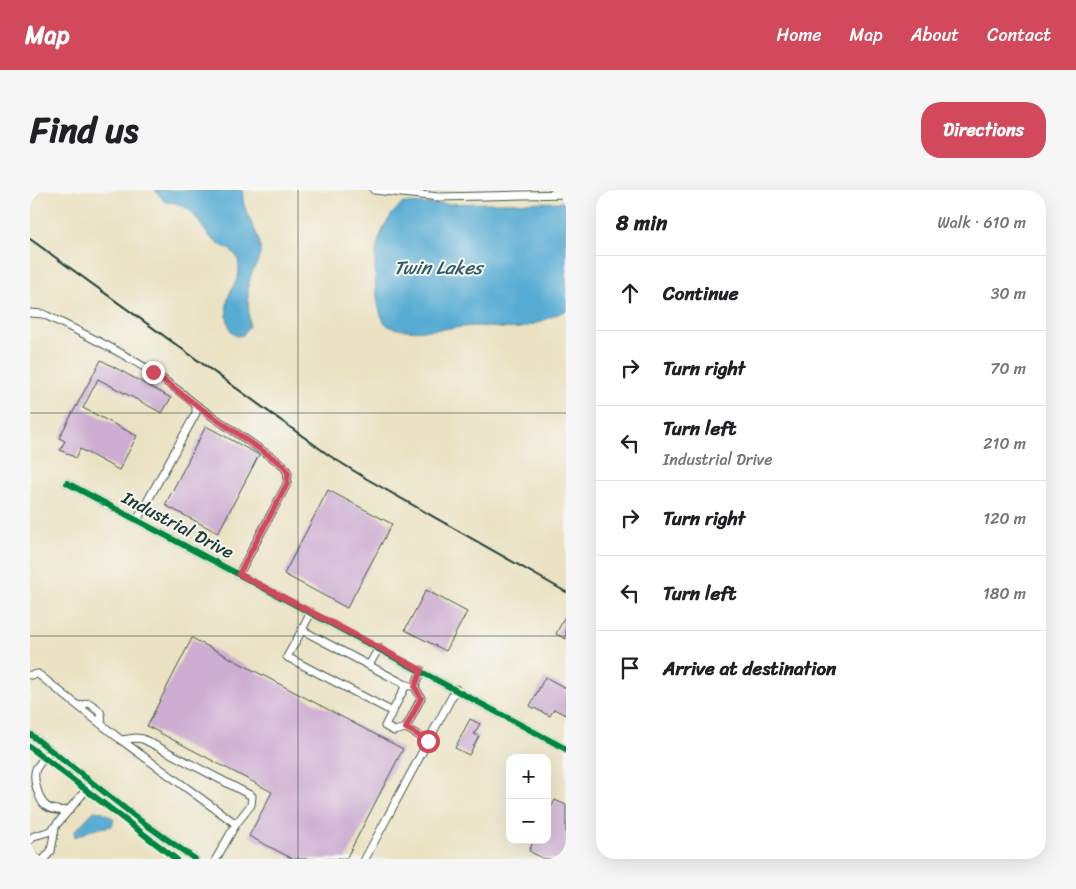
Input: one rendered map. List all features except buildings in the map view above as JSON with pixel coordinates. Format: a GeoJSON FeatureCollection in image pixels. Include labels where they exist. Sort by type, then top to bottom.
{"type":"FeatureCollection","features":[{"type":"Feature","properties":{"kind":"street"},"geometry":{"type":"LineString","coordinates":[[374,190],[439,197],[566,194]]}},
{"type":"Feature","properties":{"kind":"street"},"geometry":{"type":"LineString","coordinates":[[30,312],[43,314],[130,358],[160,376],[196,405],[283,465],[288,473],[287,484],[239,574]]}},
{"type":"Feature","properties":{"kind":"street"},"geometry":{"type":"LineString","coordinates":[[137,520],[196,413],[196,405]]}},
{"type":"Feature","properties":{"kind":"street","name":"Industrial Drive"},"geometry":{"type":"LineString","coordinates":[[67,483],[421,670],[566,749]]}},
{"type":"Feature","properties":{"kind":"street"},"geometry":{"type":"LineString","coordinates":[[311,612],[287,657],[393,712]]}},
{"type":"Feature","properties":{"kind":"street"},"geometry":{"type":"LineString","coordinates":[[302,630],[406,685],[415,687]]}},
{"type":"Feature","properties":{"kind":"street"},"geometry":{"type":"LineString","coordinates":[[369,665],[379,648]]}},
{"type":"Feature","properties":{"kind":"street"},"geometry":{"type":"LineString","coordinates":[[406,728],[421,698],[415,687],[421,670]]}},
{"type":"Feature","properties":{"kind":"street"},"geometry":{"type":"LineString","coordinates":[[30,675],[38,674],[122,740],[236,824]]}},
{"type":"Feature","properties":{"kind":"street"},"geometry":{"type":"LineString","coordinates":[[406,685],[386,726],[394,731],[406,728],[428,741]]}},
{"type":"Feature","properties":{"kind":"street"},"geometry":{"type":"LineString","coordinates":[[365,859],[456,689]]}},
{"type":"Feature","properties":{"kind":"street"},"geometry":{"type":"LineString","coordinates":[[30,734],[92,783],[195,859]]}},
{"type":"Feature","properties":{"kind":"street"},"geometry":{"type":"LineString","coordinates":[[122,740],[143,739],[252,796],[253,800],[236,824],[216,859]]}},
{"type":"Feature","properties":{"kind":"street"},"geometry":{"type":"LineString","coordinates":[[51,751],[33,771],[40,798],[45,806],[58,811],[69,810]]}},
{"type":"Feature","properties":{"kind":"street"},"geometry":{"type":"LineString","coordinates":[[30,840],[34,836],[51,831],[92,783]]}},
{"type":"Feature","properties":{"kind":"street"},"geometry":{"type":"LineString","coordinates":[[44,859],[51,851],[55,827]]}},
{"type":"Feature","properties":{"kind":"street"},"geometry":{"type":"LineString","coordinates":[[30,855],[36,859]]}},
{"type":"Feature","properties":{"kind":"water"},"geometry":{"type":"Polygon","coordinates":[[[155,190],[243,190],[244,204],[258,239],[260,250],[259,258],[249,281],[249,326],[243,335],[237,336],[232,333],[228,324],[227,314],[228,299],[239,271],[236,256],[229,249],[215,242],[188,209],[174,203],[165,202],[155,190]]]}},
{"type":"Feature","properties":{"kind":"water","name":"Twin Lakes"},"geometry":{"type":"Polygon","coordinates":[[[566,202],[566,311],[520,328],[474,326],[404,330],[387,325],[384,321],[376,291],[376,251],[385,225],[403,203],[566,202]]]}},
{"type":"Feature","properties":{"kind":"water"},"geometry":{"type":"Polygon","coordinates":[[[94,811],[103,812],[114,819],[112,826],[94,829],[75,837],[74,832],[94,811]]]}},
{"type":"Feature","properties":{"kind":"railway"},"geometry":{"type":"LineString","coordinates":[[30,239],[330,456],[566,592]]}},
{"type":"Feature","properties":{"kind":"cycle path"},"geometry":{"type":"LineString","coordinates":[[67,483],[566,749]]}},
{"type":"Feature","properties":{"kind":"cycle path"},"geometry":{"type":"LineString","coordinates":[[30,734],[141,821],[195,859]]}},
{"type":"Feature","properties":{"kind":"cycle path"},"geometry":{"type":"LineString","coordinates":[[30,747],[176,859]]}},
{"type":"Feature","properties":{"kind":"route"},"geometry":{"type":"LineString","coordinates":[[153,372],[178,389],[196,405],[283,465],[288,473],[287,484],[239,574],[421,670],[415,687],[421,698],[406,728],[428,741]]}}]}
